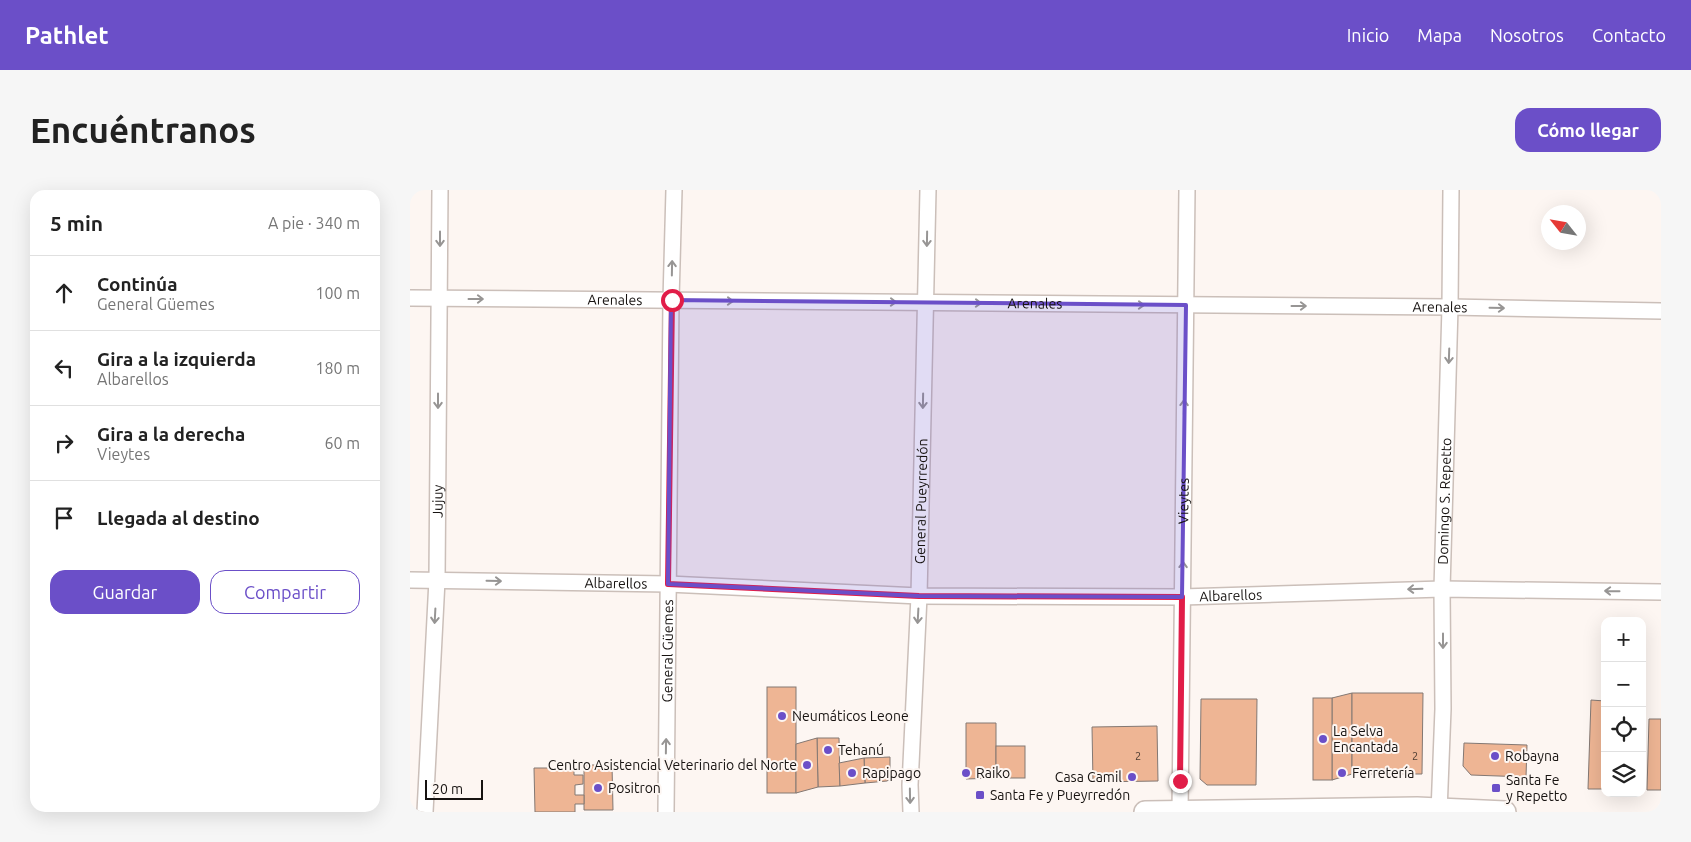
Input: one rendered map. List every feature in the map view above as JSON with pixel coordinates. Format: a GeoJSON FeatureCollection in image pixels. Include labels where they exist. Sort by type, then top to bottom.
{"type":"FeatureCollection","features":[{"type":"Feature","properties":{"kind":"main road"},"geometry":{"type":"LineString","coordinates":[[1145,812],[1439,810],[1505,812]]}},
{"type":"Feature","properties":{"kind":"street","name":"Jujuy"},"geometry":{"type":"LineString","coordinates":[[425,812],[437,580],[440,190]]}},
{"type":"Feature","properties":{"kind":"street","name":"General Güemes"},"geometry":{"type":"LineString","coordinates":[[666,812],[674,190]]}},
{"type":"Feature","properties":{"kind":"street","name":"General Pueyrredón"},"geometry":{"type":"LineString","coordinates":[[911,812],[910,784],[919,596],[928,190]]}},
{"type":"Feature","properties":{"kind":"street","name":"Vieytes"},"geometry":{"type":"LineString","coordinates":[[1180,811],[1187,190]]}},
{"type":"Feature","properties":{"kind":"street","name":"Domingo S. Repetto"},"geometry":{"type":"LineString","coordinates":[[1439,810],[1443,710],[1442,588],[1450,308],[1451,190]]}},
{"type":"Feature","properties":{"kind":"street","name":"Arenales"},"geometry":{"type":"LineString","coordinates":[[410,298],[1661,311]]}},
{"type":"Feature","properties":{"kind":"street","name":"Albarellos"},"geometry":{"type":"LineString","coordinates":[[410,580],[668,584],[919,596],[1182,597],[1442,588],[1661,592]]}},
{"type":"Feature","properties":{"kind":"highlighted area"},"geometry":{"type":"Polygon","coordinates":[[[671,300],[1186,305],[1182,597],[919,596],[668,584],[671,300]]]}},
{"type":"Feature","properties":{"kind":"building","name":"Neumáticos Leone"},"geometry":{"type":"Polygon","coordinates":[[[767,687],[796,687],[796,793],[767,793],[767,687]]]}},
{"type":"Feature","properties":{"kind":"building"},"geometry":{"type":"Polygon","coordinates":[[[1352,693],[1352,774],[1332,780],[1332,698],[1352,693]]]}},
{"type":"Feature","properties":{"kind":"building"},"geometry":{"type":"Polygon","coordinates":[[[1352,693],[1423,693],[1422,774],[1352,774],[1352,693]]]}},
{"type":"Feature","properties":{"kind":"building","name":"La Selva Encantada"},"geometry":{"type":"Polygon","coordinates":[[[1313,698],[1332,698],[1332,780],[1313,780],[1313,698]]]}},
{"type":"Feature","properties":{"kind":"building"},"geometry":{"type":"Polygon","coordinates":[[[1201,699],[1257,699],[1256,785],[1207,785],[1200,779],[1201,699]]]}},
{"type":"Feature","properties":{"kind":"building"},"geometry":{"type":"Polygon","coordinates":[[[1591,700],[1601,701],[1601,789],[1588,789],[1591,700]]]}},
{"type":"Feature","properties":{"kind":"building"},"geometry":{"type":"Polygon","coordinates":[[[1649,719],[1661,719],[1661,790],[1647,790],[1649,719]]]}},
{"type":"Feature","properties":{"kind":"building"},"geometry":{"type":"Polygon","coordinates":[[[966,723],[996,723],[996,778],[966,779],[966,723]]]}},
{"type":"Feature","properties":{"kind":"building"},"geometry":{"type":"Polygon","coordinates":[[[1157,726],[1158,781],[1093,782],[1092,727],[1157,726]]]}},
{"type":"Feature","properties":{"kind":"building","name":"Tehanú"},"geometry":{"type":"Polygon","coordinates":[[[817,738],[839,738],[840,786],[818,787],[817,738]]]}},
{"type":"Feature","properties":{"kind":"building","name":"Centro Asistencial Veterinario del Norte"},"geometry":{"type":"Polygon","coordinates":[[[817,738],[818,787],[796,793],[796,744],[817,738]]]}},
{"type":"Feature","properties":{"kind":"building","name":"Robayna"},"geometry":{"type":"Polygon","coordinates":[[[1464,743],[1527,745],[1526,777],[1471,775],[1463,766],[1464,743]]]}},
{"type":"Feature","properties":{"kind":"building"},"geometry":{"type":"Polygon","coordinates":[[[996,746],[1025,746],[1025,778],[996,778],[996,746]]]}},
{"type":"Feature","properties":{"kind":"building"},"geometry":{"type":"Polygon","coordinates":[[[890,757],[890,779],[887,781],[865,783],[864,758],[890,757]]]}},
{"type":"Feature","properties":{"kind":"building","name":"Rapipago"},"geometry":{"type":"Polygon","coordinates":[[[864,758],[865,783],[840,786],[839,763],[864,758]]]}},
{"type":"Feature","properties":{"kind":"building","name":"Positron"},"geometry":{"type":"Polygon","coordinates":[[[584,765],[612,765],[613,810],[584,810],[584,765]]]}},
{"type":"Feature","properties":{"kind":"building"},"geometry":{"type":"Polygon","coordinates":[[[534,768],[574,768],[574,775],[583,775],[583,784],[575,785],[575,795],[584,795],[584,804],[575,804],[575,812],[535,812],[534,768]]]}},
{"type":"Feature","properties":{"kind":"place","name":"Neumáticos Leone"},"geometry":{"type":"Point","coordinates":[782,716]}},
{"type":"Feature","properties":{"kind":"place","name":"La Selva Encantada"},"geometry":{"type":"Point","coordinates":[1323,739]}},
{"type":"Feature","properties":{"kind":"place","name":"Tehanú"},"geometry":{"type":"Point","coordinates":[828,750]}},
{"type":"Feature","properties":{"kind":"place","name":"Robayna"},"geometry":{"type":"Point","coordinates":[1495,756]}},
{"type":"Feature","properties":{"kind":"place","name":"Centro Asistencial Veterinario del Norte"},"geometry":{"type":"Point","coordinates":[807,765]}},
{"type":"Feature","properties":{"kind":"place","name":"Rapipago"},"geometry":{"type":"Point","coordinates":[852,773]}},
{"type":"Feature","properties":{"kind":"place","name":"Raiko"},"geometry":{"type":"Point","coordinates":[966,773]}},
{"type":"Feature","properties":{"kind":"place","name":"Ferretería"},"geometry":{"type":"Point","coordinates":[1342,773]}},
{"type":"Feature","properties":{"kind":"place","name":"Casa Camil"},"geometry":{"type":"Point","coordinates":[1132,777]}},
{"type":"Feature","properties":{"kind":"place","name":"Positron"},"geometry":{"type":"Point","coordinates":[598,788]}},
{"type":"Feature","properties":{"kind":"place","name":"Santa Fe y Repetto"},"geometry":{"type":"Point","coordinates":[1496,788]}},
{"type":"Feature","properties":{"kind":"place","name":"Santa Fe y Pueyrredón"},"geometry":{"type":"Point","coordinates":[980,795]}},
{"type":"Feature","properties":{"kind":"route"},"geometry":{"type":"LineString","coordinates":[[672,300],[668,584],[919,596],[1182,597],[1180,781]]}}]}
